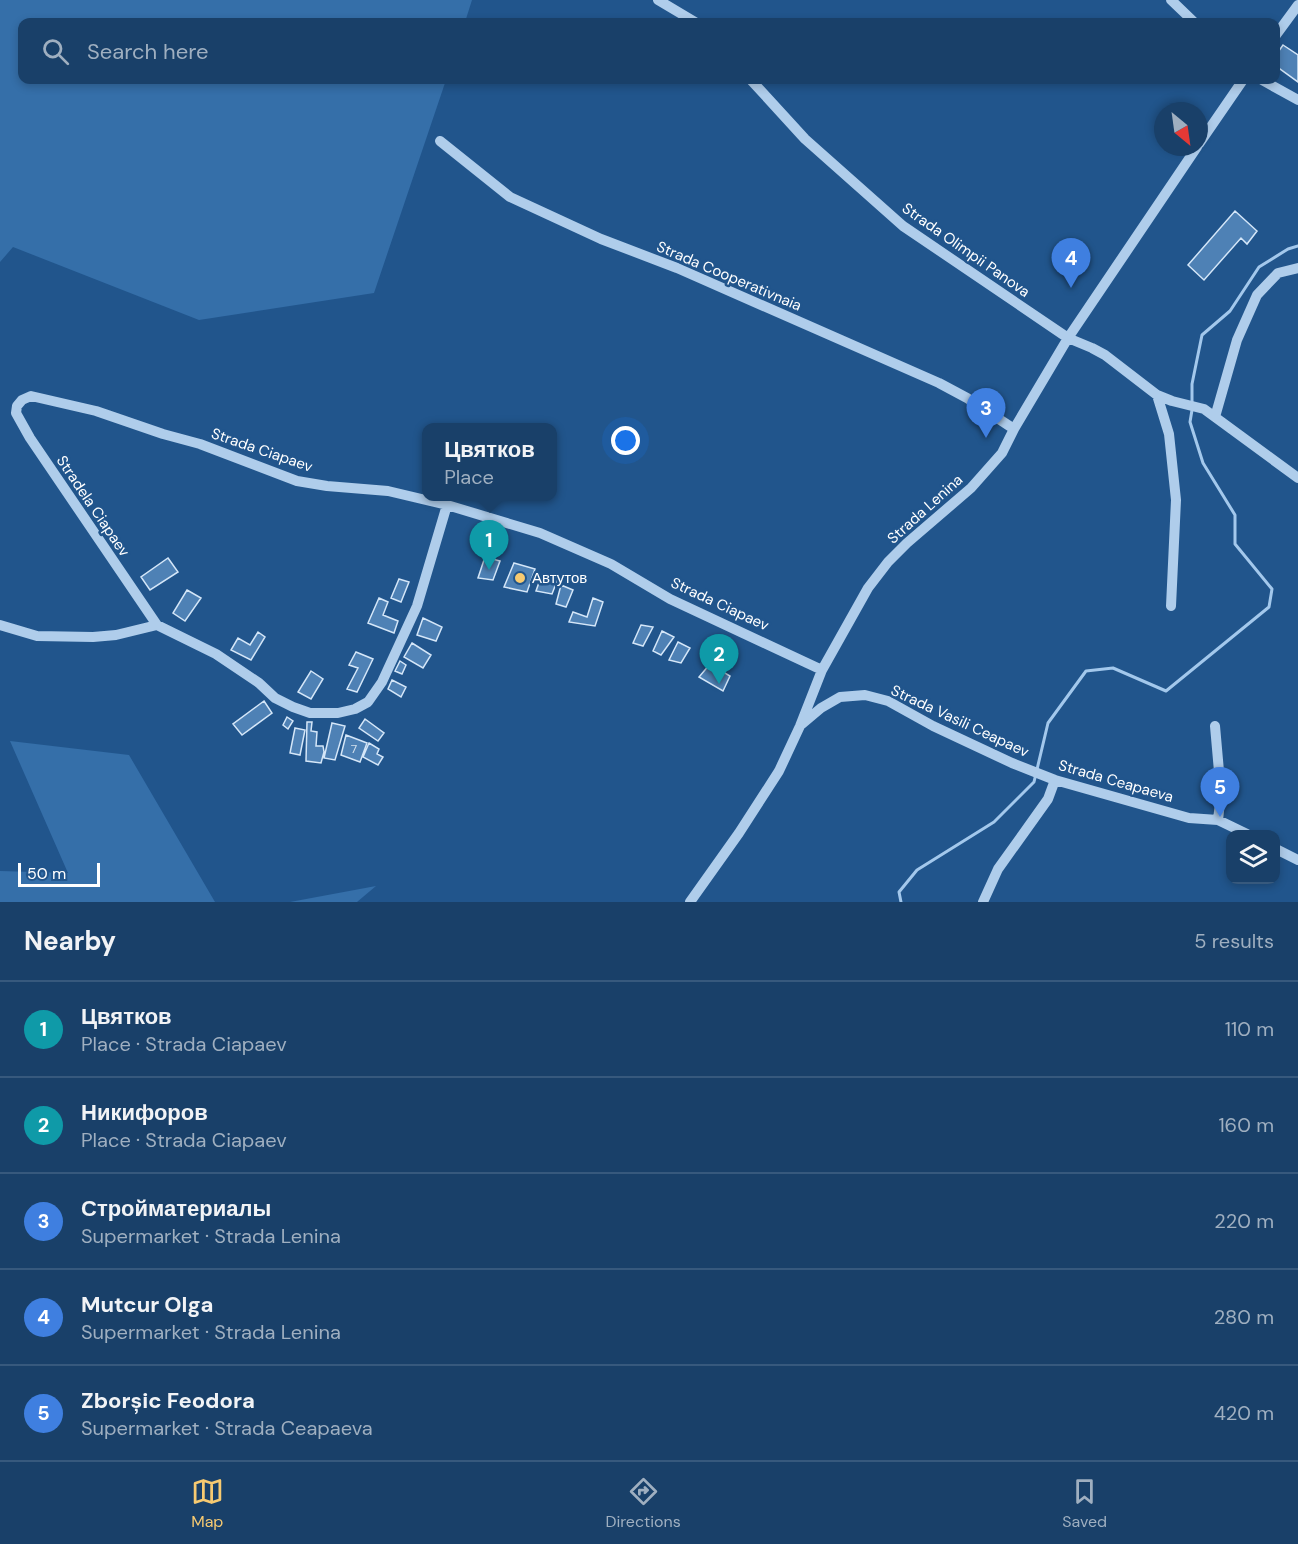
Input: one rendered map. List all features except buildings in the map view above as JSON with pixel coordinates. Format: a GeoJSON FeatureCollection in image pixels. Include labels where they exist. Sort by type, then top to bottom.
{"type":"FeatureCollection","features":[{"type":"Feature","properties":{"kind":"street"},"geometry":{"type":"LineString","coordinates":[[658,0],[689,18]]}},
{"type":"Feature","properties":{"kind":"street"},"geometry":{"type":"LineString","coordinates":[[1171,0],[1190,18]]}},
{"type":"Feature","properties":{"kind":"street"},"geometry":{"type":"LineString","coordinates":[[1280,28],[1298,5]]}},
{"type":"Feature","properties":{"kind":"street","name":"Strada Olimpii Panova"},"geometry":{"type":"LineString","coordinates":[[755,84],[805,139],[903,226],[1068,338],[1105,355],[1157,395],[1204,409],[1298,478]]}},
{"type":"Feature","properties":{"kind":"street","name":"Strada Lenina"},"geometry":{"type":"LineString","coordinates":[[1208,131],[1239,84]]}},
{"type":"Feature","properties":{"kind":"street"},"geometry":{"type":"LineString","coordinates":[[1269,84],[1298,100]]}},
{"type":"Feature","properties":{"kind":"street","name":"Strada Cooperativnaia"},"geometry":{"type":"LineString","coordinates":[[440,141],[510,197],[601,239],[677,268],[939,383],[967,398],[1014,429]]}},
{"type":"Feature","properties":{"kind":"street","name":"Strada Lenina"},"geometry":{"type":"LineString","coordinates":[[690,902],[779,771],[822,670],[868,588],[888,562],[971,488],[1002,453],[1068,338],[1191,156]]}},
{"type":"Feature","properties":{"kind":"street"},"geometry":{"type":"LineString","coordinates":[[1215,417],[1237,340],[1257,295],[1278,273],[1298,268]]}},
{"type":"Feature","properties":{"kind":"street"},"geometry":{"type":"LineString","coordinates":[[1157,395],[1169,434],[1176,500],[1171,606]]}},
{"type":"Feature","properties":{"kind":"street","name":"Strada Ciapaev"},"geometry":{"type":"LineString","coordinates":[[22,400],[31,396],[96,411],[200,444],[297,481],[388,491],[422,499]]}},
{"type":"Feature","properties":{"kind":"street","name":"Stradela Ciapaev"},"geometry":{"type":"LineString","coordinates":[[22,400],[17,406],[16,413],[30,438],[157,626]]}},
{"type":"Feature","properties":{"kind":"street","name":"Strada Ciapaev"},"geometry":{"type":"LineString","coordinates":[[430,501],[540,533],[611,564],[670,599],[822,670]]}},
{"type":"Feature","properties":{"kind":"street"},"geometry":{"type":"LineString","coordinates":[[0,625],[37,636],[93,637],[116,635],[157,626],[216,654],[259,683],[275,698],[293,707],[310,713],[322,714],[355,709],[368,702],[382,682],[417,606],[447,505]]}},
{"type":"Feature","properties":{"kind":"street","name":"Strada Vasili Ceapaev"},"geometry":{"type":"LineString","coordinates":[[800,726],[821,708],[840,697],[865,694],[888,702],[933,726],[1050,778]]}},
{"type":"Feature","properties":{"kind":"street"},"geometry":{"type":"LineString","coordinates":[[1215,726],[1221,794],[1218,820]]}},
{"type":"Feature","properties":{"kind":"street"},"geometry":{"type":"LineString","coordinates":[[983,902],[998,869],[1048,799],[1050,778]]}},
{"type":"Feature","properties":{"kind":"street","name":"Strada Ceapaeva"},"geometry":{"type":"LineString","coordinates":[[1050,778],[1188,818],[1218,820],[1239,830]]}},
{"type":"Feature","properties":{"kind":"street"},"geometry":{"type":"LineString","coordinates":[[1280,851],[1298,860]]}},
{"type":"Feature","properties":{"kind":"shaded area"},"geometry":{"type":"Polygon","coordinates":[[[0,0],[472,0],[466,18],[18,18],[18,84],[445,84],[374,293],[199,320],[13,247],[0,262],[0,0]]]}},
{"type":"Feature","properties":{"kind":"shaded area"},"geometry":{"type":"Polygon","coordinates":[[[10,741],[129,755],[215,902],[0,902],[0,871],[68,873],[10,741]]]}},
{"type":"Feature","properties":{"kind":"shaded area"},"geometry":{"type":"Polygon","coordinates":[[[376,886],[357,902],[290,902],[376,886]]]}},
{"type":"Feature","properties":{"kind":"waterway"},"geometry":{"type":"LineString","coordinates":[[1192,403],[1192,384],[1202,335],[1230,311],[1259,267],[1288,249],[1298,246]]}},
{"type":"Feature","properties":{"kind":"waterway"},"geometry":{"type":"LineString","coordinates":[[901,902],[899,892],[917,870],[994,822],[1034,782],[1048,723],[1086,671],[1113,668],[1166,691],[1269,607],[1272,589],[1235,544],[1235,515],[1203,463],[1190,422],[1192,410]]}},
{"type":"Feature","properties":{"kind":"place","name":"Mutcur Olga"},"geometry":{"type":"Point","coordinates":[1071,288]}},
{"type":"Feature","properties":{"kind":"place","name":"Стройматериалы"},"geometry":{"type":"Point","coordinates":[986,438]}},
{"type":"Feature","properties":{"kind":"place","name":"Цвятков"},"geometry":{"type":"Point","coordinates":[489,570]}},
{"type":"Feature","properties":{"kind":"place","name":"Автутов"},"geometry":{"type":"Point","coordinates":[520,578]}},
{"type":"Feature","properties":{"kind":"place","name":"Никифоров"},"geometry":{"type":"Point","coordinates":[719,684]}},
{"type":"Feature","properties":{"kind":"place","name":"Zborșic Feodora"},"geometry":{"type":"Point","coordinates":[1220,817]}}]}
